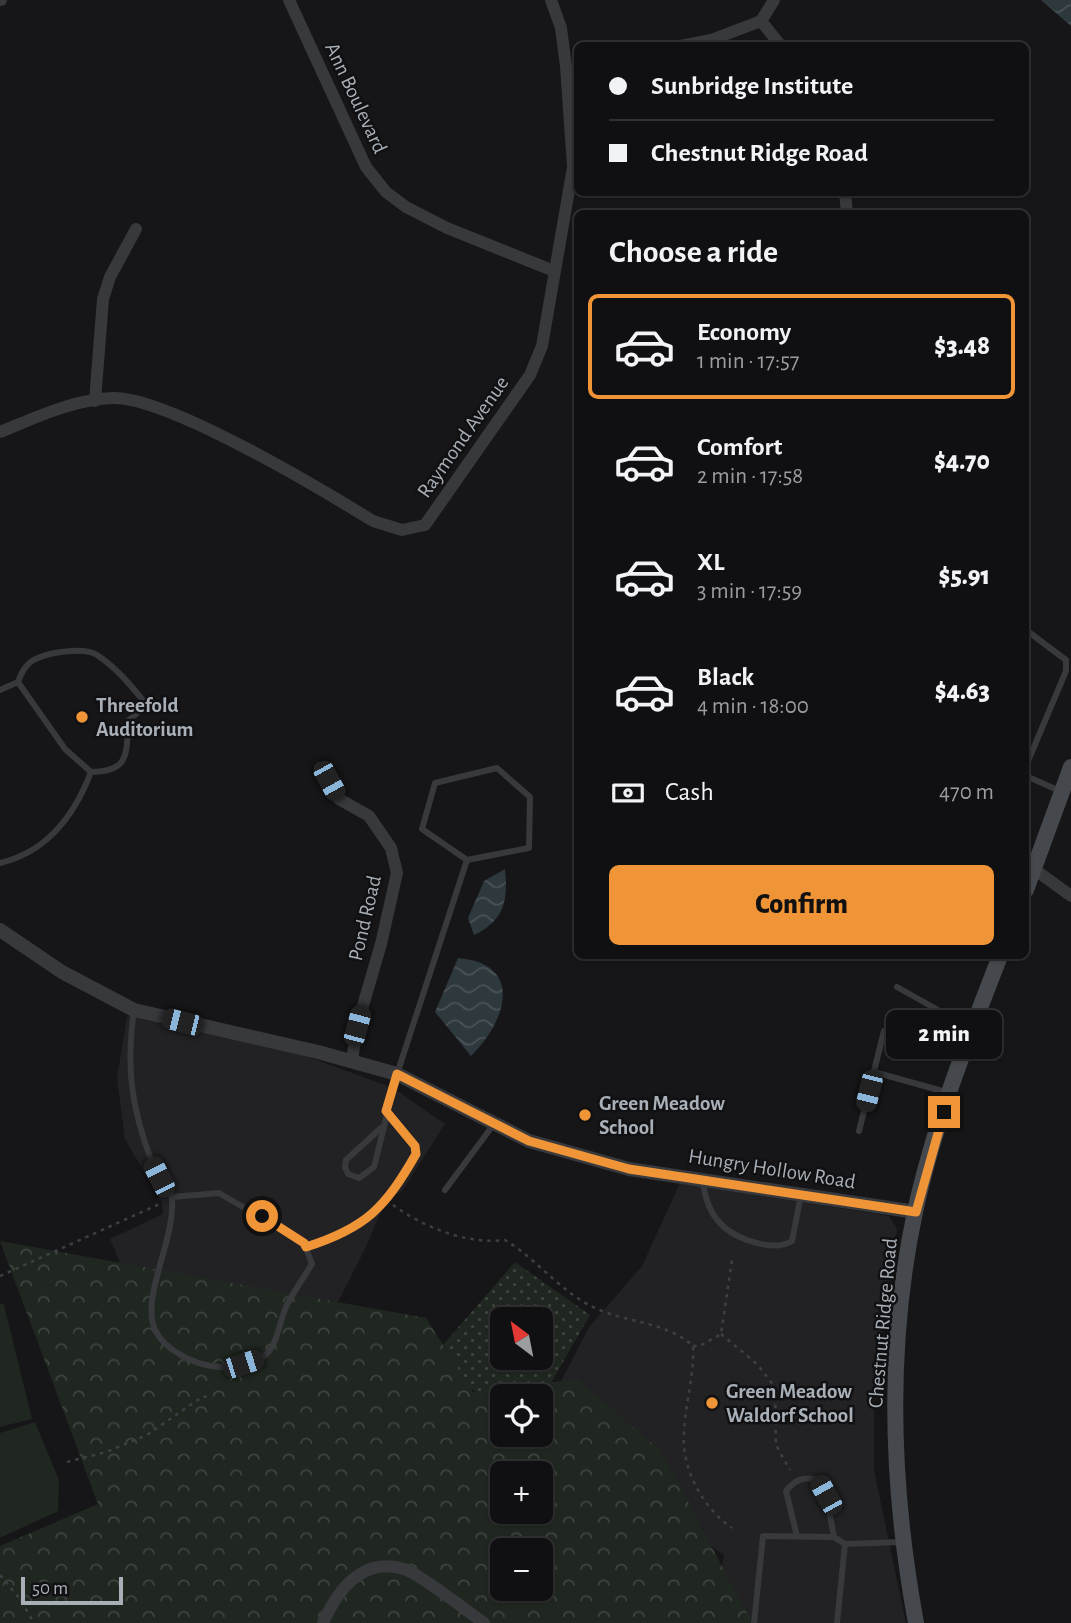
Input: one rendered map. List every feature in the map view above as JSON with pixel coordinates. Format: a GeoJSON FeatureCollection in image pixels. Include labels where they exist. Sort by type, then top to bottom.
{"type":"FeatureCollection","features":[{"type":"Feature","properties":{"kind":"main road"},"geometry":{"type":"LineString","coordinates":[[1029,882],[1071,767]]}},
{"type":"Feature","properties":{"kind":"main road","name":"Chestnut Ridge Road"},"geometry":{"type":"LineString","coordinates":[[916,1623],[897,1486],[894,1408],[899,1334],[916,1212],[961,1058],[999,959]]}},
{"type":"Feature","properties":{"kind":"street","name":"Ann Boulevard"},"geometry":{"type":"LineString","coordinates":[[289,0],[366,167],[386,192],[406,207],[447,228],[554,271]]}},
{"type":"Feature","properties":{"kind":"street","name":"Raymond Avenue"},"geometry":{"type":"LineString","coordinates":[[0,432],[53,412],[114,398],[155,407],[204,428],[373,521],[402,530],[425,525],[530,375],[542,346],[573,167],[572,65],[551,0]]}},
{"type":"Feature","properties":{"kind":"street"},"geometry":{"type":"LineString","coordinates":[[701,42],[761,21],[774,0]]}},
{"type":"Feature","properties":{"kind":"street"},"geometry":{"type":"LineString","coordinates":[[761,21],[778,42]]}},
{"type":"Feature","properties":{"kind":"street"},"geometry":{"type":"LineString","coordinates":[[95,401],[103,299],[110,277],[136,229]]}},
{"type":"Feature","properties":{"kind":"street","name":"Pond Road"},"geometry":{"type":"LineString","coordinates":[[320,768],[339,799],[369,816],[391,848],[397,873],[381,944],[357,1026],[352,1061]]}},
{"type":"Feature","properties":{"kind":"street"},"geometry":{"type":"LineString","coordinates":[[1034,869],[1071,896]]}},
{"type":"Feature","properties":{"kind":"street","name":"Hungry Hollow Road"},"geometry":{"type":"LineString","coordinates":[[0,930],[62,972],[134,1010],[397,1074],[529,1141],[629,1169],[916,1212]]}},
{"type":"Feature","properties":{"kind":"street"},"geometry":{"type":"LineString","coordinates":[[323,1623],[335,1595],[359,1573],[381,1568],[404,1569],[484,1623]]}},
{"type":"Feature","properties":{"kind":"lane"},"geometry":{"type":"LineString","coordinates":[[1029,633],[1066,660],[1066,671],[1029,759]]}},
{"type":"Feature","properties":{"kind":"lane"},"geometry":{"type":"LineString","coordinates":[[0,690],[18,682],[22,669],[38,658],[77,652],[94,653],[132,687],[147,705],[130,720],[126,754],[122,764],[110,771],[91,772],[65,749],[18,682]]}},
{"type":"Feature","properties":{"kind":"lane"},"geometry":{"type":"LineString","coordinates":[[497,768],[530,797],[529,848],[467,860],[422,829],[435,783],[497,768]]}},
{"type":"Feature","properties":{"kind":"lane"},"geometry":{"type":"LineString","coordinates":[[0,863],[26,854],[55,834],[82,796],[91,772]]}},
{"type":"Feature","properties":{"kind":"lane"},"geometry":{"type":"LineString","coordinates":[[1029,777],[1062,792]]}},
{"type":"Feature","properties":{"kind":"lane"},"geometry":{"type":"LineString","coordinates":[[381,1128],[346,1160],[348,1174],[359,1178],[374,1167],[381,1128],[397,1074],[467,860]]}},
{"type":"Feature","properties":{"kind":"lane"},"geometry":{"type":"LineString","coordinates":[[897,987],[938,1010],[953,1043],[954,1052],[961,1058]]}},
{"type":"Feature","properties":{"kind":"lane"},"geometry":{"type":"LineString","coordinates":[[134,1010],[128,1060],[132,1098],[153,1164],[172,1197],[173,1224],[157,1279],[153,1324],[162,1341],[178,1354],[202,1365],[230,1368],[257,1360],[269,1352],[286,1306],[312,1264],[306,1247],[283,1229],[219,1193],[172,1197]]}},
{"type":"Feature","properties":{"kind":"lane"},"geometry":{"type":"LineString","coordinates":[[859,1131],[884,1031]]}},
{"type":"Feature","properties":{"kind":"lane"},"geometry":{"type":"LineString","coordinates":[[874,1072],[950,1093]]}},
{"type":"Feature","properties":{"kind":"lane"},"geometry":{"type":"LineString","coordinates":[[306,1247],[344,1234],[386,1200],[416,1154],[415,1146],[386,1111]]}},
{"type":"Feature","properties":{"kind":"lane"},"geometry":{"type":"LineString","coordinates":[[445,1190],[494,1124]]}},
{"type":"Feature","properties":{"kind":"lane"},"geometry":{"type":"LineString","coordinates":[[703,1180],[707,1205],[722,1227],[747,1241],[765,1245],[780,1246],[792,1241],[801,1195]]}},
{"type":"Feature","properties":{"kind":"lane"},"geometry":{"type":"LineString","coordinates":[[797,1536],[786,1491],[793,1482],[807,1477],[818,1480],[826,1495],[834,1537]]}},
{"type":"Feature","properties":{"kind":"lane"},"geometry":{"type":"LineString","coordinates":[[754,1623],[763,1536],[834,1537],[845,1544],[903,1542]]}},
{"type":"Feature","properties":{"kind":"lane"},"geometry":{"type":"LineString","coordinates":[[837,1623],[845,1544]]}},
{"type":"Feature","properties":{"kind":"path"},"geometry":{"type":"LineString","coordinates":[[386,1200],[410,1215],[455,1236],[491,1242],[505,1240],[577,1300],[602,1312],[674,1333],[693,1346],[700,1346],[721,1334]]}},
{"type":"Feature","properties":{"kind":"path"},"geometry":{"type":"LineString","coordinates":[[0,1276],[162,1203]]}},
{"type":"Feature","properties":{"kind":"path"},"geometry":{"type":"LineString","coordinates":[[721,1334],[732,1260]]}},
{"type":"Feature","properties":{"kind":"path"},"geometry":{"type":"LineString","coordinates":[[721,1334],[757,1364],[775,1387],[776,1445],[790,1469]]}},
{"type":"Feature","properties":{"kind":"path"},"geometry":{"type":"LineString","coordinates":[[693,1346],[684,1445],[698,1493],[718,1519],[732,1528]]}},
{"type":"Feature","properties":{"kind":"path"},"geometry":{"type":"LineString","coordinates":[[67,1462],[106,1452],[147,1435],[202,1397],[211,1396]]}},
{"type":"Feature","properties":{"kind":"path"},"geometry":{"type":"LineString","coordinates":[[0,1575],[20,1598],[34,1623]]}},
{"type":"Feature","properties":{"kind":"shaded area"},"geometry":{"type":"Polygon","coordinates":[[[127,1016],[303,1055],[393,1088],[445,1124],[402,1191],[386,1200],[335,1308],[123,1270],[110,1239],[163,1214],[162,1203],[125,1139],[117,1078],[127,1016]]]}},
{"type":"Feature","properties":{"kind":"shaded area","name":"Green Meadow Waldorf School"},"geometry":{"type":"Polygon","coordinates":[[[680,1183],[889,1216],[897,1229],[874,1385],[874,1470],[906,1623],[713,1623],[724,1555],[553,1443],[553,1397],[589,1327],[642,1266],[680,1183]]]}},
{"type":"Feature","properties":{"kind":"green space"},"geometry":{"type":"Polygon","coordinates":[[[0,1241],[426,1318],[473,1392],[490,1390],[490,1447],[553,1447],[553,1384],[537,1384],[577,1379],[661,1451],[752,1623],[0,1623],[0,1546],[98,1504],[0,1241]]]}},
{"type":"Feature","properties":{"kind":"green space"},"geometry":{"type":"Polygon","coordinates":[[[515,1262],[590,1315],[550,1384],[490,1384],[490,1402],[430,1360],[515,1262]]]}},
{"type":"Feature","properties":{"kind":"green space"},"geometry":{"type":"Polygon","coordinates":[[[0,1303],[4,1305],[32,1419],[0,1427],[0,1303]]]}},
{"type":"Feature","properties":{"kind":"green space"},"geometry":{"type":"Polygon","coordinates":[[[35,1422],[59,1480],[58,1511],[0,1538],[0,1433],[35,1422]]]}},
{"type":"Feature","properties":{"kind":"water"},"geometry":{"type":"Polygon","coordinates":[[[1041,0],[1071,0],[1071,26],[1041,0]]]}},
{"type":"Feature","properties":{"kind":"water"},"geometry":{"type":"Polygon","coordinates":[[[505,869],[506,890],[502,908],[492,923],[474,935],[468,918],[484,881],[505,869]]]}},
{"type":"Feature","properties":{"kind":"water"},"geometry":{"type":"Polygon","coordinates":[[[458,958],[479,963],[494,971],[501,983],[503,997],[493,1028],[471,1056],[435,1012],[458,958]]]}},
{"type":"Feature","properties":{"kind":"place","name":"Threefold Auditorium"},"geometry":{"type":"Point","coordinates":[82,717]}},
{"type":"Feature","properties":{"kind":"place","name":"Green Meadow School"},"geometry":{"type":"Point","coordinates":[585,1115]}},
{"type":"Feature","properties":{"kind":"place","name":"Green Meadow Waldorf School"},"geometry":{"type":"Point","coordinates":[712,1403]}},
{"type":"Feature","properties":{"kind":"route"},"geometry":{"type":"LineString","coordinates":[[262,1216],[304,1243],[306,1247],[344,1234],[379,1208],[398,1185],[416,1154],[415,1146],[386,1111],[397,1074],[529,1141],[629,1169],[916,1212],[944,1112]]}}]}
